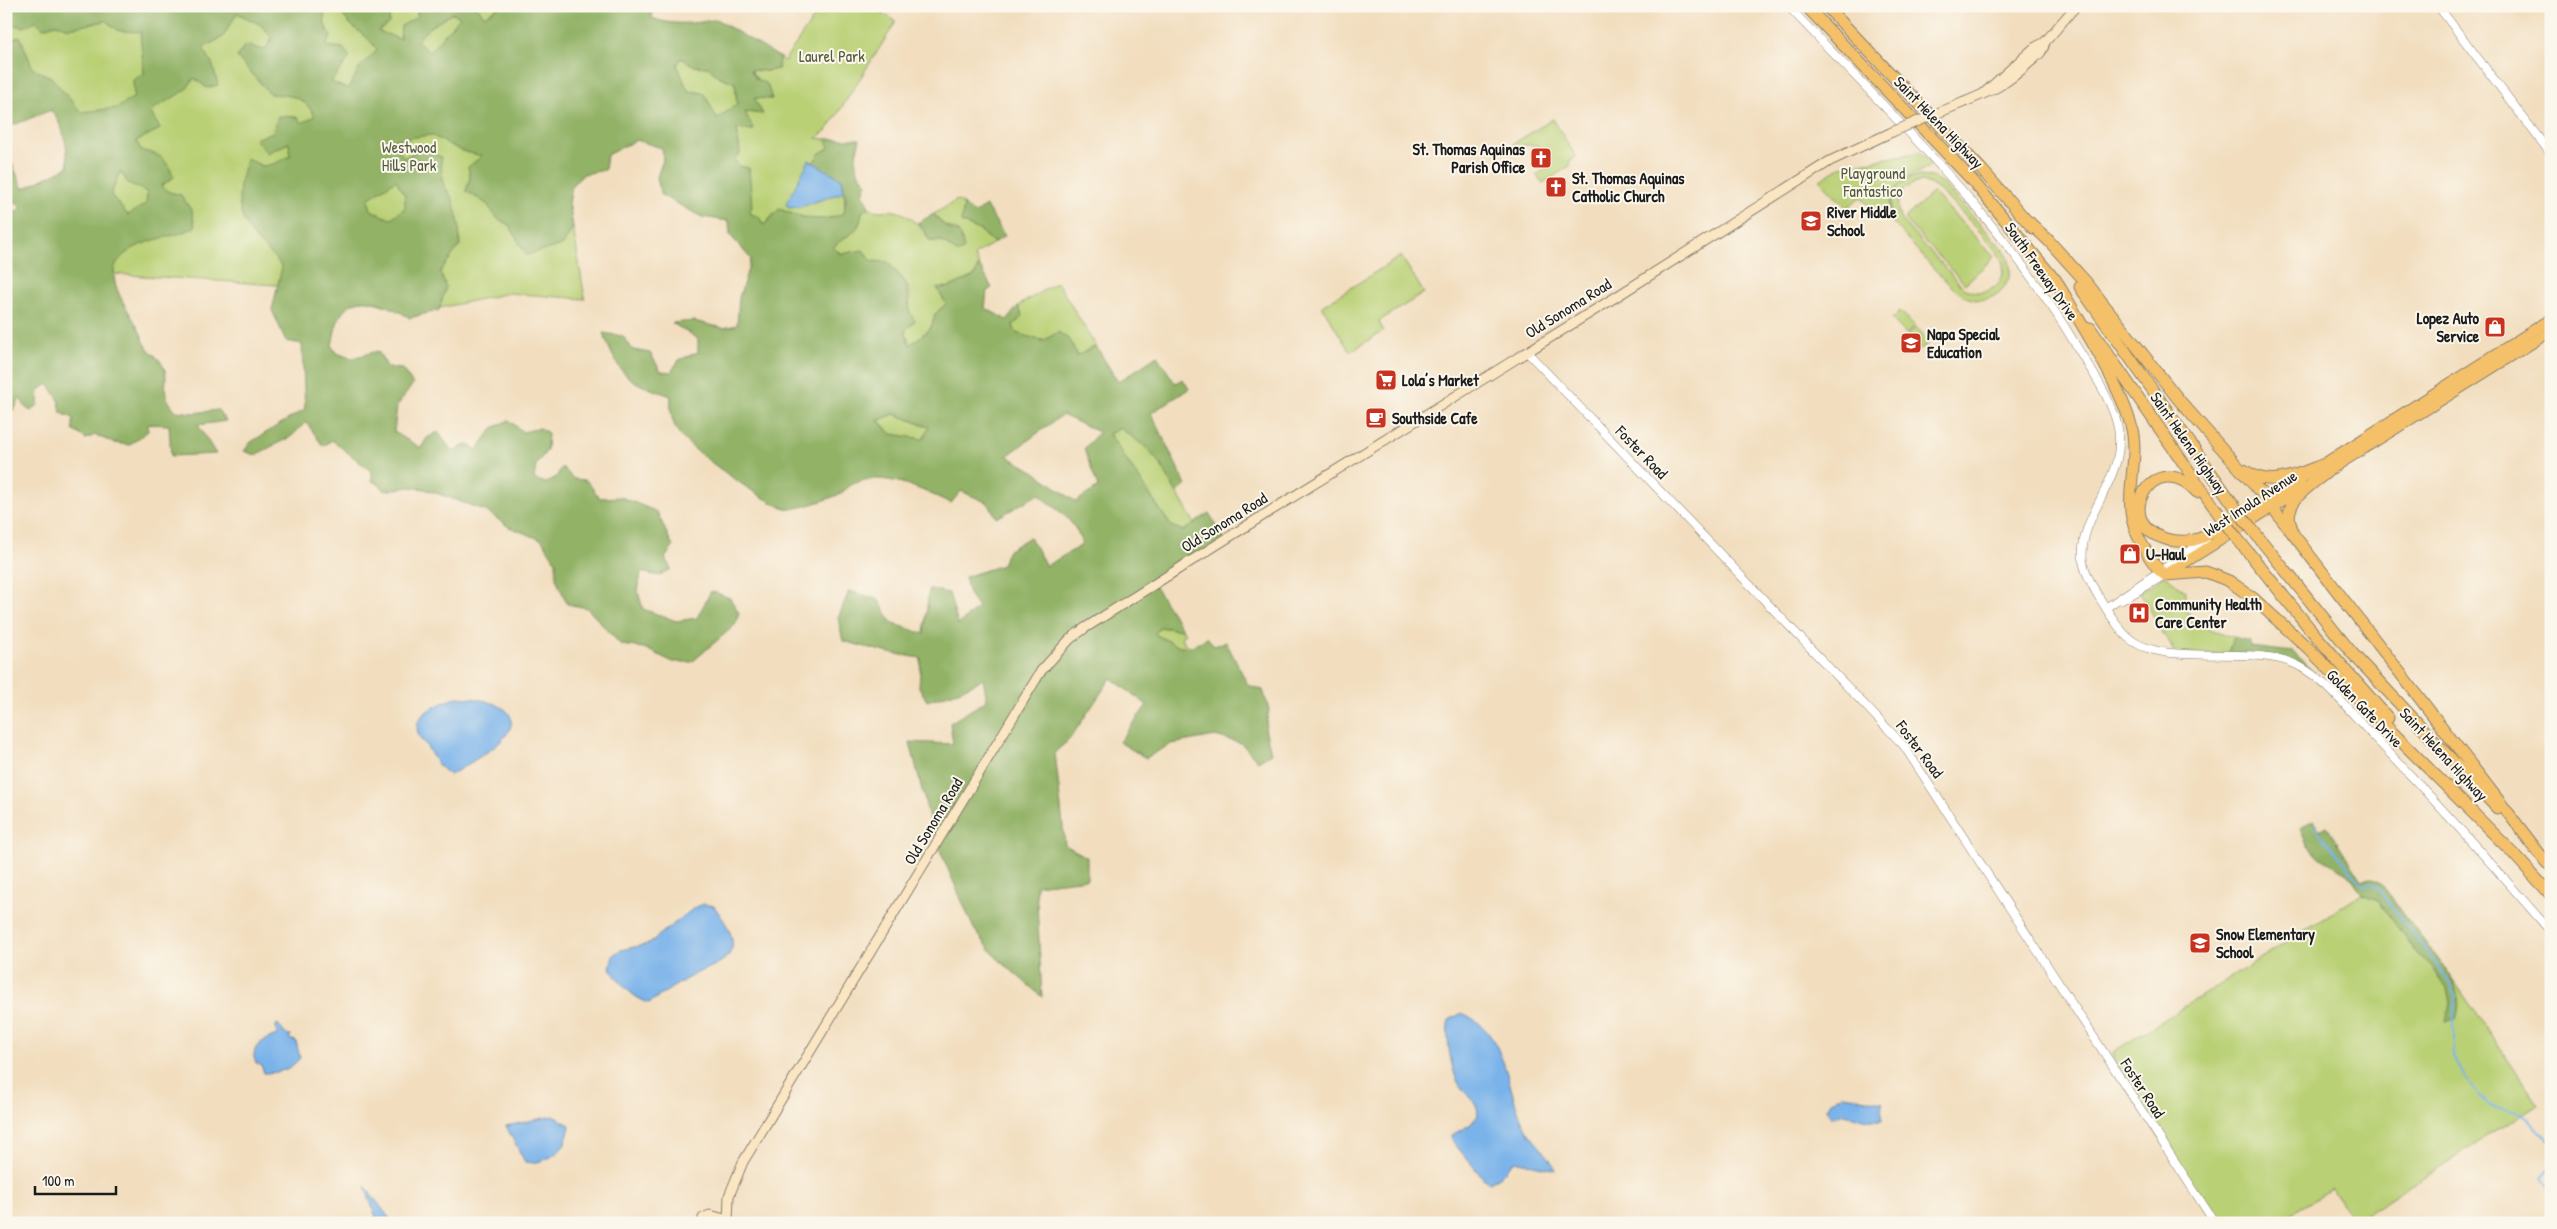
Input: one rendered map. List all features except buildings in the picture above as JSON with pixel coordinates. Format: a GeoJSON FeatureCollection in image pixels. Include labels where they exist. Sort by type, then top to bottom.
{"type":"FeatureCollection","features":[{"type":"Feature","properties":{"kind":"highway","name":"Saint Helena Highway"},"geometry":{"type":"LineString","coordinates":[[1806,6],[1978,187],[2055,280],[2236,537],[2352,678],[2551,894]]}},
{"type":"Feature","properties":{"kind":"highway","name":"Saint Helena Highway"},"geometry":{"type":"LineString","coordinates":[[1826,6],[2029,222],[2092,302],[2237,516],[2251,528],[2358,659],[2551,866]]}},
{"type":"Feature","properties":{"kind":"highway"},"geometry":{"type":"LineString","coordinates":[[2029,222],[2086,282],[2161,378],[2269,504],[2539,853]]}},
{"type":"Feature","properties":{"kind":"highway"},"geometry":{"type":"LineString","coordinates":[[2055,280],[2107,372],[2126,412],[2134,441],[2131,503],[2133,524],[2162,573],[2193,572],[2218,576],[2253,598],[2308,648],[2516,856]]}},
{"type":"Feature","properties":{"kind":"highway"},"geometry":{"type":"LineString","coordinates":[[2230,458],[2248,472],[2262,479],[2278,480],[2325,468]]}},
{"type":"Feature","properties":{"kind":"highway"},"geometry":{"type":"LineString","coordinates":[[2296,538],[2288,517],[2290,507],[2295,499],[2325,468]]}},
{"type":"Feature","properties":{"kind":"highway"},"geometry":{"type":"LineString","coordinates":[[2223,520],[2192,486],[2174,476],[2154,481],[2146,488],[2139,504],[2141,520],[2147,529],[2157,536],[2171,541],[2196,540],[2237,516]]}},
{"type":"Feature","properties":{"kind":"main road","name":"Old Sonoma Road"},"geometry":{"type":"LineString","coordinates":[[728,1221],[729,1196],[743,1162],[1041,671],[1056,653],[1085,628],[1830,161],[1892,132],[1997,89],[2013,78],[2043,51],[2045,42],[2076,6]]}},
{"type":"Feature","properties":{"kind":"main road","name":"West Imola Avenue"},"geometry":{"type":"LineString","coordinates":[[2162,573],[2551,319]]}},
{"type":"Feature","properties":{"kind":"main road","name":"West Imola Avenue"},"geometry":{"type":"LineString","coordinates":[[2325,468],[2551,331]]}},
{"type":"Feature","properties":{"kind":"main road","name":"West Imola Avenue"},"geometry":{"type":"LineString","coordinates":[[2237,516],[2269,504]]}},
{"type":"Feature","properties":{"kind":"main road"},"geometry":{"type":"LineString","coordinates":[[703,1218],[710,1215],[728,1221]]}},
{"type":"Feature","properties":{"kind":"street","name":"South Freeway Drive"},"geometry":{"type":"LineString","coordinates":[[1788,6],[1985,215],[2045,296],[2107,398],[2117,422],[2118,457],[2110,480],[2087,530],[2083,554],[2088,576],[2107,607]]}},
{"type":"Feature","properties":{"kind":"street"},"geometry":{"type":"LineString","coordinates":[[2438,6],[2551,154]]}},
{"type":"Feature","properties":{"kind":"street","name":"Foster Road"},"geometry":{"type":"LineString","coordinates":[[1527,352],[1904,746],[2215,1223]]}},
{"type":"Feature","properties":{"kind":"street","name":"West Imola Avenue"},"geometry":{"type":"LineString","coordinates":[[2107,607],[2162,573],[2237,516]]}},
{"type":"Feature","properties":{"kind":"street","name":"Golden Gate Drive"},"geometry":{"type":"LineString","coordinates":[[2107,607],[2127,638],[2144,649],[2285,659],[2312,674],[2443,809],[2551,932]]}},
{"type":"Feature","properties":{"kind":"green space","name":"Westwood Hills Park"},"geometry":{"type":"Polygon","coordinates":[[[6,6],[536,6],[585,299],[509,293],[412,314],[351,295],[277,285],[98,273],[69,194],[67,142],[60,121],[6,61],[6,6]]]}},
{"type":"Feature","properties":{"kind":"green space"},"geometry":{"type":"Polygon","coordinates":[[[6,6],[331,6],[324,12],[325,25],[331,37],[326,46],[343,48],[350,57],[331,82],[348,89],[360,67],[377,50],[367,38],[351,25],[342,14],[339,6],[390,6],[389,23],[378,31],[400,39],[401,26],[417,17],[418,6],[473,6],[479,9],[484,16],[501,6],[654,6],[651,17],[665,22],[692,23],[716,19],[779,57],[778,69],[766,71],[750,70],[756,79],[767,84],[772,99],[754,98],[763,114],[745,112],[754,130],[737,129],[740,154],[734,158],[738,166],[749,168],[752,206],[749,213],[759,217],[764,225],[779,209],[796,215],[819,219],[844,213],[846,198],[842,179],[813,163],[820,153],[829,148],[826,139],[860,139],[856,167],[867,183],[863,193],[869,207],[862,212],[855,230],[833,248],[841,254],[863,250],[872,261],[888,262],[906,284],[910,313],[915,321],[905,331],[910,345],[931,328],[935,314],[946,304],[937,288],[950,287],[974,276],[979,265],[992,288],[987,291],[985,308],[1007,320],[1018,306],[1023,316],[1013,325],[1016,333],[1043,341],[1058,332],[1070,340],[1077,356],[1096,346],[1118,382],[1157,356],[1175,383],[1183,379],[1189,389],[1151,413],[1186,485],[1177,493],[1161,465],[1147,448],[1120,428],[1109,434],[1171,526],[1184,531],[1209,513],[1225,539],[1154,585],[1183,630],[1159,627],[1155,634],[1181,646],[1193,645],[1207,637],[1214,646],[1226,642],[1248,685],[1263,690],[1269,710],[1265,729],[1271,753],[1258,761],[1241,743],[1215,736],[1171,744],[1146,758],[1119,742],[1147,705],[1111,678],[1069,740],[1055,752],[1065,845],[1087,857],[1087,879],[1036,885],[1042,997],[996,957],[974,929],[941,853],[930,822],[910,742],[953,744],[950,723],[987,700],[983,679],[961,690],[927,701],[919,687],[921,658],[889,653],[843,641],[838,618],[849,591],[878,599],[892,623],[924,634],[929,589],[949,593],[958,625],[978,607],[969,594],[965,577],[1002,565],[1007,551],[1030,537],[1046,566],[1082,545],[1079,535],[1070,521],[1039,494],[997,518],[988,503],[961,491],[951,503],[903,483],[890,480],[865,480],[853,484],[831,498],[790,509],[767,500],[750,490],[699,453],[677,430],[671,412],[671,396],[644,386],[627,376],[615,360],[603,333],[623,336],[633,350],[650,353],[661,371],[671,372],[679,360],[698,352],[698,339],[672,323],[694,321],[723,328],[737,325],[739,298],[751,259],[730,235],[729,221],[702,217],[661,195],[657,177],[663,160],[662,148],[636,140],[607,155],[605,170],[584,174],[572,185],[569,204],[573,227],[563,245],[526,255],[510,226],[497,218],[487,204],[466,191],[470,178],[468,167],[482,156],[462,151],[431,135],[392,140],[404,158],[421,148],[441,157],[442,181],[453,200],[459,224],[460,245],[440,272],[446,287],[439,310],[410,318],[376,302],[358,302],[350,305],[343,312],[336,328],[332,346],[336,353],[352,358],[378,351],[388,368],[402,369],[413,384],[397,406],[394,432],[421,448],[427,438],[438,432],[453,452],[467,444],[477,450],[493,428],[509,420],[523,432],[540,428],[548,433],[547,450],[536,465],[534,479],[546,483],[556,477],[562,467],[574,479],[586,480],[600,498],[621,497],[657,512],[673,547],[665,558],[671,569],[659,576],[641,572],[638,592],[643,609],[676,621],[697,618],[711,591],[730,598],[739,613],[735,625],[692,662],[673,662],[644,648],[621,645],[587,608],[567,604],[556,578],[556,562],[542,540],[509,527],[486,511],[425,489],[409,487],[385,491],[380,485],[372,481],[372,472],[332,440],[323,446],[306,422],[292,436],[255,455],[244,451],[251,442],[305,409],[302,344],[286,341],[272,310],[282,267],[253,235],[242,217],[239,198],[241,178],[247,158],[262,166],[274,164],[290,156],[289,143],[267,153],[255,139],[273,132],[278,116],[297,117],[302,123],[315,116],[301,100],[285,95],[270,94],[237,57],[245,45],[265,50],[272,38],[261,25],[237,13],[223,37],[203,48],[212,63],[218,85],[207,88],[194,78],[186,90],[150,111],[160,129],[136,141],[142,151],[162,158],[168,166],[174,177],[161,186],[169,192],[181,195],[192,211],[195,227],[136,247],[119,260],[115,267],[114,275],[119,294],[146,345],[164,368],[166,394],[176,411],[193,413],[218,410],[226,421],[198,425],[216,454],[171,456],[169,425],[148,424],[148,431],[130,445],[114,443],[95,435],[86,439],[73,430],[73,418],[61,413],[59,400],[48,384],[39,390],[38,405],[31,411],[26,408],[20,398],[14,410],[6,412],[6,219],[22,207],[6,198],[6,150],[23,189],[68,167],[64,137],[59,123],[51,110],[6,128],[6,42],[20,36],[33,69],[51,77],[81,112],[117,108],[134,97],[133,80],[144,73],[140,32],[119,31],[106,21],[69,28],[56,24],[43,28],[36,21],[24,27],[6,24],[6,6]],[[453,13],[430,27],[417,40],[429,52],[460,17],[453,13]],[[681,58],[677,65],[688,91],[704,93],[717,119],[737,104],[735,83],[718,76],[708,67],[695,66],[681,58]],[[120,171],[111,195],[128,215],[146,204],[147,192],[128,183],[120,171]],[[396,180],[368,199],[371,210],[390,219],[405,208],[405,196],[396,180]],[[894,414],[878,421],[892,434],[923,439],[929,427],[894,414]],[[1062,415],[1007,456],[1035,472],[1076,502],[1098,487],[1084,449],[1099,432],[1062,415]]]}},
{"type":"Feature","properties":{"kind":"green space","name":"Laurel Park"},"geometry":{"type":"Polygon","coordinates":[[[822,6],[873,6],[896,22],[828,129],[816,138],[826,139],[829,148],[820,153],[813,163],[809,160],[800,207],[844,192],[845,213],[820,219],[796,215],[779,209],[764,225],[749,213],[749,168],[738,166],[733,158],[740,153],[737,129],[753,130],[745,112],[762,113],[753,98],[772,99],[750,69],[766,71],[778,69],[779,57],[784,61],[822,6]]]}},
{"type":"Feature","properties":{"kind":"green space"},"geometry":{"type":"Polygon","coordinates":[[[681,58],[695,66],[708,67],[718,76],[735,83],[737,104],[717,120],[704,93],[688,91],[677,65],[681,58]]]}},
{"type":"Feature","properties":{"kind":"green space"},"geometry":{"type":"Polygon","coordinates":[[[1553,119],[1576,157],[1569,161],[1571,165],[1543,183],[1536,175],[1550,166],[1538,145],[1523,145],[1516,149],[1513,144],[1553,119]]]}},
{"type":"Feature","properties":{"kind":"green space","name":"Playground Fantastico"},"geometry":{"type":"Polygon","coordinates":[[[1920,152],[1932,165],[1901,183],[1892,196],[1889,205],[1889,215],[1882,217],[1860,197],[1847,208],[1820,180],[1840,167],[1920,152]]]}},
{"type":"Feature","properties":{"kind":"green space"},"geometry":{"type":"Polygon","coordinates":[[[1918,176],[1932,177],[1941,182],[2005,251],[2009,259],[2010,272],[2003,289],[1994,296],[1977,300],[1966,297],[1958,292],[1948,284],[1888,217],[1891,214],[1891,201],[1896,189],[1911,178],[1918,176]],[[1915,183],[1904,190],[1898,200],[1898,213],[1901,220],[1964,288],[1978,292],[1992,289],[2001,279],[2003,272],[2003,264],[2000,257],[1975,226],[1939,190],[1930,184],[1915,183]]]}},
{"type":"Feature","properties":{"kind":"green space"},"geometry":{"type":"Polygon","coordinates":[[[1933,192],[1994,257],[1965,284],[1904,219],[1933,192]]]}},
{"type":"Feature","properties":{"kind":"green space"},"geometry":{"type":"Polygon","coordinates":[[[957,200],[964,205],[961,222],[981,231],[994,243],[974,255],[979,265],[974,276],[950,287],[946,304],[935,314],[931,328],[910,345],[906,332],[910,295],[906,283],[900,275],[882,266],[841,253],[833,248],[855,230],[862,212],[869,207],[875,210],[895,211],[906,215],[916,222],[930,241],[941,241],[964,249],[957,230],[945,226],[934,214],[957,200]]]}},
{"type":"Feature","properties":{"kind":"green space"},"geometry":{"type":"Polygon","coordinates":[[[964,205],[975,213],[986,206],[1005,236],[994,243],[981,231],[961,222],[964,205]]]}},
{"type":"Feature","properties":{"kind":"green space"},"geometry":{"type":"Polygon","coordinates":[[[934,214],[945,226],[960,234],[964,249],[958,253],[941,241],[930,241],[924,229],[917,223],[934,214]]]}},
{"type":"Feature","properties":{"kind":"green space"},"geometry":{"type":"Polygon","coordinates":[[[1401,256],[1424,293],[1379,321],[1383,331],[1350,352],[1322,306],[1401,256]]]}},
{"type":"Feature","properties":{"kind":"green space"},"geometry":{"type":"Polygon","coordinates":[[[1057,282],[1096,346],[1077,356],[1070,340],[1042,340],[1015,333],[1013,325],[1023,316],[1018,306],[1057,282]]]}},
{"type":"Feature","properties":{"kind":"green space"},"geometry":{"type":"Polygon","coordinates":[[[1900,311],[1915,326],[1906,334],[1892,319],[1900,311]]]}},
{"type":"Feature","properties":{"kind":"green space"},"geometry":{"type":"Polygon","coordinates":[[[1916,327],[1930,342],[1921,350],[1907,335],[1916,327]]]}},
{"type":"Feature","properties":{"kind":"green space"},"geometry":{"type":"Polygon","coordinates":[[[894,414],[929,427],[923,440],[892,434],[878,420],[894,414]]]}},
{"type":"Feature","properties":{"kind":"green space"},"geometry":{"type":"Polygon","coordinates":[[[1120,428],[1147,448],[1161,465],[1195,524],[1184,531],[1171,526],[1109,434],[1120,428]]]}},
{"type":"Feature","properties":{"kind":"green space"},"geometry":{"type":"Polygon","coordinates":[[[2165,575],[2185,591],[2184,608],[2201,627],[2233,637],[2228,655],[2174,652],[2140,592],[2165,575]]]}},
{"type":"Feature","properties":{"kind":"green space"},"geometry":{"type":"Polygon","coordinates":[[[1158,627],[1183,630],[1185,634],[1181,637],[1187,646],[1179,647],[1155,634],[1158,627]]]}},
{"type":"Feature","properties":{"kind":"green space"},"geometry":{"type":"Polygon","coordinates":[[[2233,637],[2250,641],[2250,647],[2293,652],[2326,686],[2285,659],[2228,655],[2233,637]]]}},
{"type":"Feature","properties":{"kind":"green space"},"geometry":{"type":"Polygon","coordinates":[[[2313,820],[2320,830],[2327,826],[2362,881],[2370,878],[2379,882],[2450,975],[2458,997],[2456,1020],[2446,1022],[2450,1002],[2447,989],[2431,965],[2416,953],[2378,900],[2362,894],[2348,873],[2319,857],[2307,844],[2300,828],[2313,820]]]}},
{"type":"Feature","properties":{"kind":"green space"},"geometry":{"type":"Polygon","coordinates":[[[2362,894],[2390,897],[2450,975],[2538,1104],[2354,1222],[2332,1189],[2275,1223],[2215,1223],[2117,1073],[2113,1052],[2362,894]]]}},
{"type":"Feature","properties":{"kind":"water"},"geometry":{"type":"Polygon","coordinates":[[[809,160],[842,179],[844,192],[800,207],[789,208],[786,204],[809,160]]]}},
{"type":"Feature","properties":{"kind":"water"},"geometry":{"type":"Polygon","coordinates":[[[457,697],[478,699],[500,706],[511,719],[510,728],[499,743],[450,775],[436,762],[420,737],[417,728],[418,721],[422,715],[435,706],[457,697]]]}},
{"type":"Feature","properties":{"kind":"water"},"geometry":{"type":"Polygon","coordinates":[[[704,904],[714,906],[724,920],[732,942],[730,953],[722,961],[695,974],[649,1003],[637,997],[622,984],[610,968],[613,955],[621,950],[648,944],[694,908],[704,904]]]}},
{"type":"Feature","properties":{"kind":"water"},"geometry":{"type":"Polygon","coordinates":[[[1462,1013],[1477,1022],[1488,1033],[1496,1046],[1503,1060],[1523,1123],[1556,1170],[1515,1161],[1499,1177],[1489,1182],[1483,1178],[1453,1142],[1452,1135],[1471,1124],[1478,1115],[1476,1104],[1455,1076],[1449,1051],[1449,1020],[1462,1013]]]}},
{"type":"Feature","properties":{"kind":"water"},"geometry":{"type":"Polygon","coordinates":[[[278,1024],[285,1034],[291,1035],[289,1039],[296,1041],[300,1058],[284,1070],[264,1073],[261,1065],[256,1063],[254,1052],[263,1041],[277,1035],[276,1025],[278,1024]]]}},
{"type":"Feature","properties":{"kind":"water"},"geometry":{"type":"Polygon","coordinates":[[[1844,1095],[1883,1102],[1882,1120],[1868,1120],[1844,1114],[1831,1117],[1827,1109],[1831,1101],[1844,1095]]]}},
{"type":"Feature","properties":{"kind":"water"},"geometry":{"type":"Polygon","coordinates":[[[553,1116],[570,1125],[564,1145],[557,1153],[546,1159],[530,1163],[525,1162],[506,1126],[553,1116]]]}},
{"type":"Feature","properties":{"kind":"water"},"geometry":{"type":"Polygon","coordinates":[[[365,1186],[393,1223],[378,1223],[365,1186]]]}},
{"type":"Feature","properties":{"kind":"waterway"},"geometry":{"type":"LineString","coordinates":[[2314,826],[2359,881],[2365,886],[2371,884],[2378,889],[2451,984],[2454,995],[2454,1057],[2464,1076],[2480,1097],[2491,1106],[2522,1113],[2551,1142]]}},
{"type":"Feature","properties":{"kind":"waterway"},"geometry":{"type":"LineString","coordinates":[[2551,1167],[2542,1177],[2551,1191]]}},
{"type":"Feature","properties":{"kind":"place","name":"St. Thomas Aquinas Parish Office"},"geometry":{"type":"Point","coordinates":[1541,158]}},
{"type":"Feature","properties":{"kind":"place","name":"St. Thomas Aquinas Catholic Church"},"geometry":{"type":"Point","coordinates":[1556,187]}},
{"type":"Feature","properties":{"kind":"place","name":"River Middle School"},"geometry":{"type":"Point","coordinates":[1811,221]}},
{"type":"Feature","properties":{"kind":"place","name":"Lopez Auto Service"},"geometry":{"type":"Point","coordinates":[2495,327]}},
{"type":"Feature","properties":{"kind":"place","name":"Napa Special Education"},"geometry":{"type":"Point","coordinates":[1911,343]}},
{"type":"Feature","properties":{"kind":"place","name":"Lola’s Market"},"geometry":{"type":"Point","coordinates":[1386,380]}},
{"type":"Feature","properties":{"kind":"place","name":"Southside Cafe"},"geometry":{"type":"Point","coordinates":[1376,418]}},
{"type":"Feature","properties":{"kind":"place","name":"U-Haul"},"geometry":{"type":"Point","coordinates":[2130,554]}},
{"type":"Feature","properties":{"kind":"place","name":"Community Health Care Center"},"geometry":{"type":"Point","coordinates":[2139,613]}},
{"type":"Feature","properties":{"kind":"place","name":"Snow Elementary School"},"geometry":{"type":"Point","coordinates":[2200,943]}}]}
